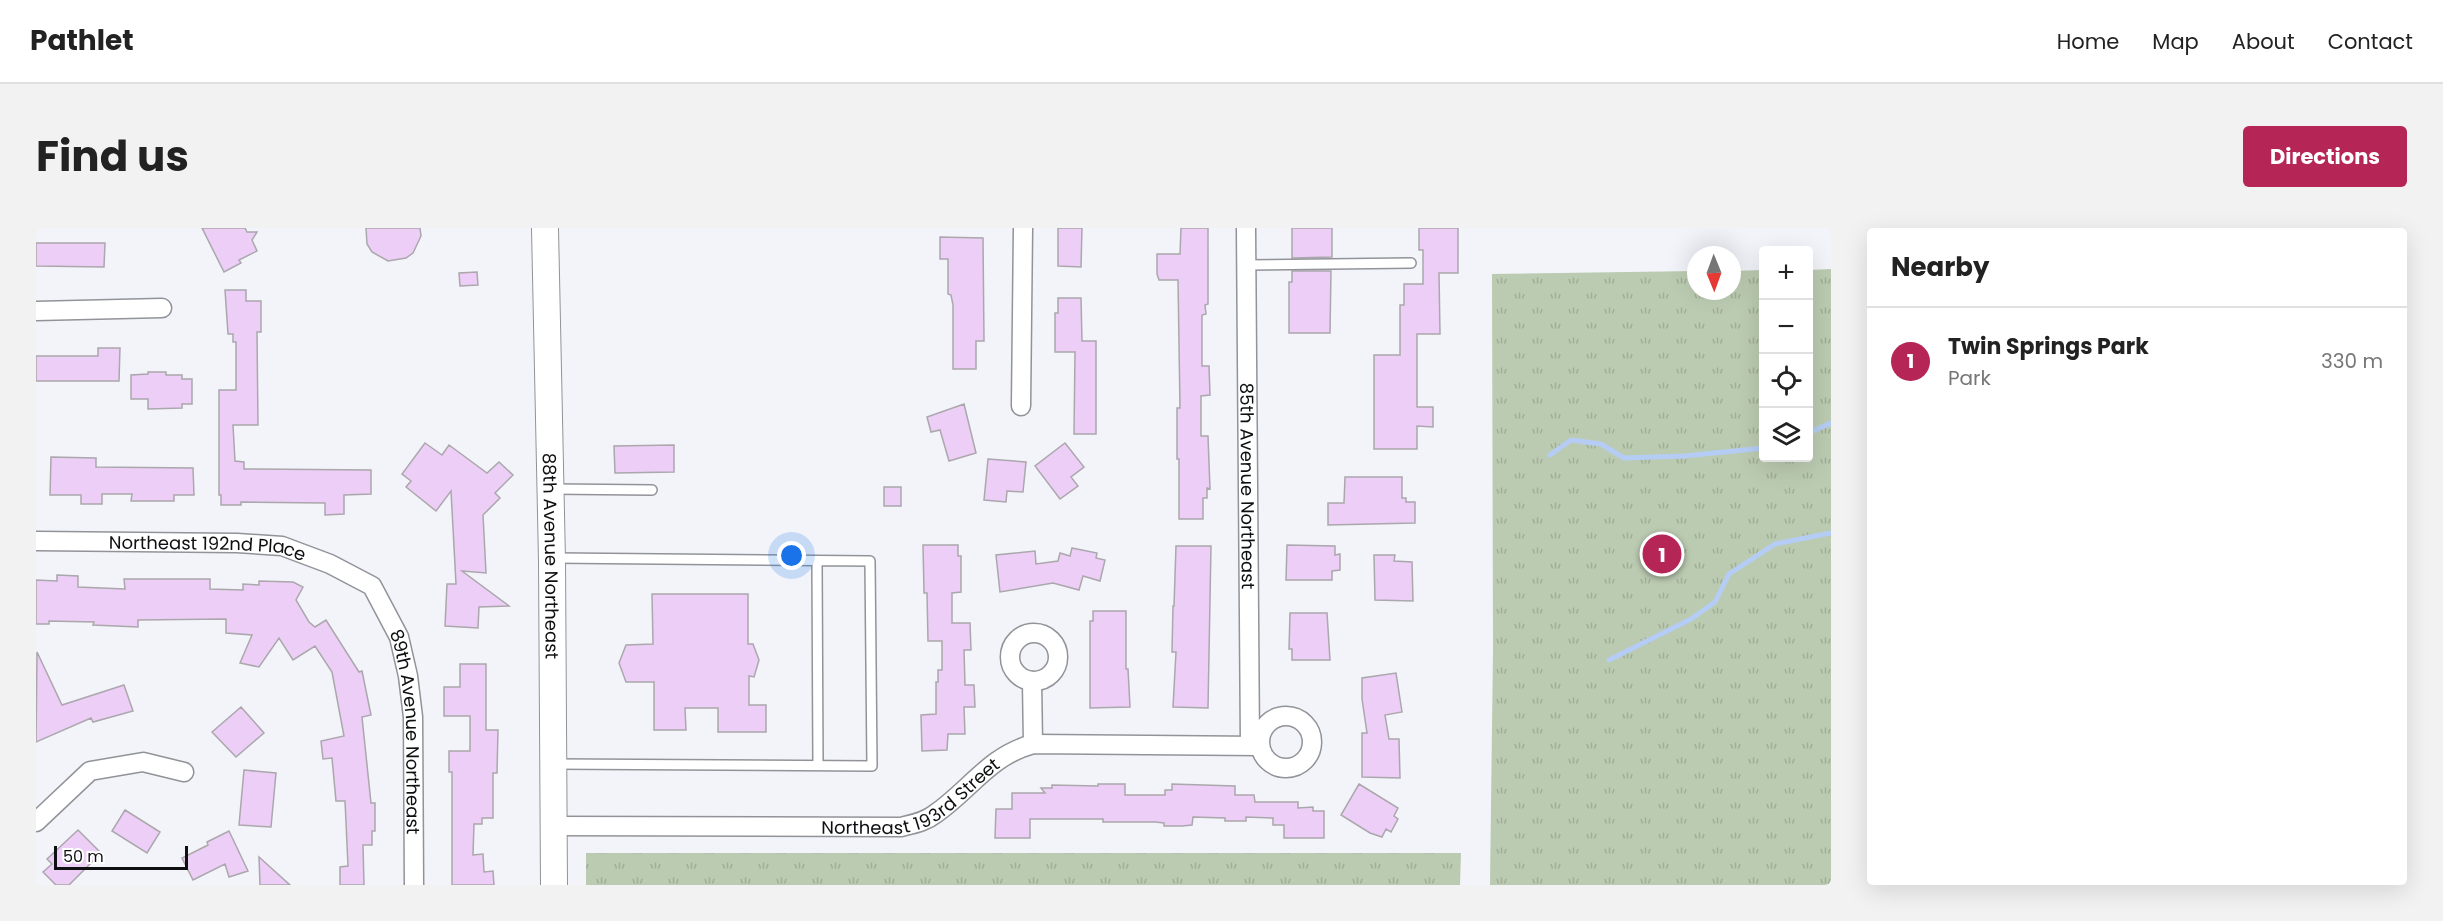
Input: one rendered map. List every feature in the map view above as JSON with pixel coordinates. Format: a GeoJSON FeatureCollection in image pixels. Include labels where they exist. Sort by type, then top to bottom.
{"type":"FeatureCollection","features":[{"type":"Feature","properties":{"kind":"street","name":"88th Avenue Northeast"},"geometry":{"type":"LineString","coordinates":[[545,228],[554,885]]}},
{"type":"Feature","properties":{"kind":"street"},"geometry":{"type":"LineString","coordinates":[[1021,406],[1023,228]]}},
{"type":"Feature","properties":{"kind":"street","name":"85th Avenue Northeast"},"geometry":{"type":"LineString","coordinates":[[1246,228],[1255,745]]}},
{"type":"Feature","properties":{"kind":"street"},"geometry":{"type":"LineString","coordinates":[[36,311],[162,308]]}},
{"type":"Feature","properties":{"kind":"street","name":"Northeast 192nd Place"},"geometry":{"type":"LineString","coordinates":[[36,541],[237,543],[282,546],[330,564],[372,586]]}},
{"type":"Feature","properties":{"kind":"street","name":"89th Avenue Northeast"},"geometry":{"type":"LineString","coordinates":[[372,586],[399,637],[408,676],[413,717],[414,885]]}},
{"type":"Feature","properties":{"kind":"street"},"geometry":{"type":"LineString","coordinates":[[1032,681],[1033,744]]}},
{"type":"Feature","properties":{"kind":"street","name":"Northeast 193rd Street"},"geometry":{"type":"LineString","coordinates":[[552,826],[900,827],[922,822],[935,814],[1003,756],[1033,744],[1255,745]]}},
{"type":"Feature","properties":{"kind":"street"},"geometry":{"type":"LineString","coordinates":[[36,822],[90,771],[142,762],[184,772]]}},
{"type":"Feature","properties":{"kind":"lane"},"geometry":{"type":"LineString","coordinates":[[1246,265],[1411,263]]}},
{"type":"Feature","properties":{"kind":"lane"},"geometry":{"type":"LineString","coordinates":[[550,489],[652,490]]}},
{"type":"Feature","properties":{"kind":"lane"},"geometry":{"type":"LineString","coordinates":[[551,558],[870,561],[872,766],[552,764]]}},
{"type":"Feature","properties":{"kind":"lane"},"geometry":{"type":"LineString","coordinates":[[817,561],[818,765]]}},
{"type":"Feature","properties":{"kind":"green space"},"geometry":{"type":"Polygon","coordinates":[[[1831,269],[1831,885],[1490,885],[1493,650],[1492,274],[1687,271],[1687,300],[1741,300],[1741,271],[1759,270],[1759,462],[1813,462],[1813,270],[1831,269]]]}},
{"type":"Feature","properties":{"kind":"green space"},"geometry":{"type":"Polygon","coordinates":[[[586,853],[1461,853],[1460,885],[586,885],[586,853]]]}},
{"type":"Feature","properties":{"kind":"building"},"geometry":{"type":"Polygon","coordinates":[[[202,228],[245,228],[247,232],[257,232],[252,240],[257,251],[239,260],[241,263],[224,272],[202,228]]]}},
{"type":"Feature","properties":{"kind":"building"},"geometry":{"type":"Polygon","coordinates":[[[366,228],[420,228],[421,236],[413,253],[406,258],[388,261],[372,252],[367,244],[366,228]]]}},
{"type":"Feature","properties":{"kind":"building"},"geometry":{"type":"Polygon","coordinates":[[[1058,228],[1082,228],[1081,267],[1058,266],[1058,228]]]}},
{"type":"Feature","properties":{"kind":"building"},"geometry":{"type":"Polygon","coordinates":[[[1181,228],[1208,228],[1208,304],[1205,305],[1206,314],[1202,315],[1202,366],[1209,366],[1210,395],[1201,396],[1201,436],[1208,436],[1210,489],[1207,488],[1207,498],[1203,498],[1203,519],[1179,519],[1178,280],[1159,280],[1157,274],[1157,254],[1180,254],[1181,228]]]}},
{"type":"Feature","properties":{"kind":"building"},"geometry":{"type":"Polygon","coordinates":[[[1292,228],[1332,228],[1332,257],[1292,258],[1292,228]]]}},
{"type":"Feature","properties":{"kind":"building"},"geometry":{"type":"Polygon","coordinates":[[[1419,228],[1458,228],[1458,273],[1439,273],[1440,334],[1417,334],[1417,407],[1433,407],[1433,427],[1417,426],[1417,449],[1374,449],[1374,355],[1400,355],[1400,305],[1404,305],[1404,284],[1423,284],[1423,250],[1419,250],[1419,228]]]}},
{"type":"Feature","properties":{"kind":"building"},"geometry":{"type":"Polygon","coordinates":[[[940,237],[983,238],[984,341],[976,341],[976,369],[953,369],[953,305],[951,295],[948,294],[948,259],[940,259],[940,237]]]}},
{"type":"Feature","properties":{"kind":"building"},"geometry":{"type":"Polygon","coordinates":[[[36,243],[105,243],[104,267],[36,266],[36,243]]]}},
{"type":"Feature","properties":{"kind":"building"},"geometry":{"type":"Polygon","coordinates":[[[1292,271],[1331,271],[1330,333],[1289,333],[1289,282],[1292,282],[1292,271]]]}},
{"type":"Feature","properties":{"kind":"building"},"geometry":{"type":"Polygon","coordinates":[[[477,272],[478,285],[460,286],[459,273],[477,272]]]}},
{"type":"Feature","properties":{"kind":"building"},"geometry":{"type":"Polygon","coordinates":[[[225,290],[246,290],[246,301],[261,301],[261,332],[257,332],[258,425],[233,425],[235,461],[244,462],[244,469],[371,470],[371,494],[344,495],[344,514],[325,515],[325,503],[241,502],[241,505],[221,505],[221,495],[219,495],[219,390],[236,390],[236,342],[233,342],[233,334],[228,334],[225,290]]]}},
{"type":"Feature","properties":{"kind":"building"},"geometry":{"type":"Polygon","coordinates":[[[1058,298],[1081,298],[1082,341],[1096,341],[1096,434],[1074,434],[1075,352],[1055,352],[1055,313],[1058,313],[1058,298]]]}},
{"type":"Feature","properties":{"kind":"building"},"geometry":{"type":"Polygon","coordinates":[[[98,348],[120,348],[119,381],[36,381],[36,356],[98,356],[98,348]]]}},
{"type":"Feature","properties":{"kind":"building"},"geometry":{"type":"Polygon","coordinates":[[[148,372],[166,372],[166,375],[182,375],[182,379],[192,379],[192,404],[182,404],[182,408],[148,409],[148,399],[131,399],[131,375],[148,374],[148,372]]]}},
{"type":"Feature","properties":{"kind":"building"},"geometry":{"type":"Polygon","coordinates":[[[964,404],[976,453],[949,461],[940,430],[931,432],[927,417],[964,404]]]}},
{"type":"Feature","properties":{"kind":"building"},"geometry":{"type":"Polygon","coordinates":[[[425,443],[442,455],[449,445],[487,473],[499,462],[513,475],[495,493],[500,498],[483,515],[486,573],[462,571],[509,606],[479,607],[478,628],[445,626],[447,584],[456,584],[451,491],[436,511],[406,487],[411,481],[402,474],[425,443]]]}},
{"type":"Feature","properties":{"kind":"building"},"geometry":{"type":"Polygon","coordinates":[[[1065,443],[1084,467],[1071,477],[1078,486],[1060,499],[1035,466],[1065,443]]]}},
{"type":"Feature","properties":{"kind":"building"},"geometry":{"type":"Polygon","coordinates":[[[674,445],[674,472],[615,473],[614,446],[674,445]]]}},
{"type":"Feature","properties":{"kind":"building"},"geometry":{"type":"Polygon","coordinates":[[[51,457],[96,458],[96,467],[193,468],[194,495],[174,495],[174,501],[131,501],[132,494],[102,494],[102,504],[81,504],[81,495],[50,495],[51,457]]]}},
{"type":"Feature","properties":{"kind":"building"},"geometry":{"type":"Polygon","coordinates":[[[988,459],[1026,462],[1023,492],[1007,491],[1006,502],[984,500],[988,459]]]}},
{"type":"Feature","properties":{"kind":"building"},"geometry":{"type":"Polygon","coordinates":[[[1345,477],[1402,477],[1402,498],[1406,498],[1406,502],[1415,502],[1415,523],[1328,525],[1328,503],[1344,503],[1345,477]]]}},
{"type":"Feature","properties":{"kind":"building"},"geometry":{"type":"Polygon","coordinates":[[[884,487],[901,487],[901,506],[884,506],[884,487]]]}},
{"type":"Feature","properties":{"kind":"building"},"geometry":{"type":"Polygon","coordinates":[[[923,545],[958,545],[958,556],[961,556],[961,592],[952,593],[952,623],[970,623],[971,650],[964,650],[965,685],[974,685],[975,707],[964,707],[965,734],[948,734],[947,750],[922,751],[921,715],[936,714],[936,682],[938,682],[938,670],[942,670],[942,641],[928,641],[923,545]]]}},
{"type":"Feature","properties":{"kind":"building"},"geometry":{"type":"Polygon","coordinates":[[[1287,545],[1335,546],[1335,555],[1340,554],[1340,570],[1332,571],[1332,580],[1286,580],[1287,545]]]}},
{"type":"Feature","properties":{"kind":"building"},"geometry":{"type":"Polygon","coordinates":[[[1176,546],[1211,546],[1208,708],[1173,707],[1176,652],[1172,652],[1176,546]]]}},
{"type":"Feature","properties":{"kind":"building"},"geometry":{"type":"Polygon","coordinates":[[[1072,548],[1097,553],[1096,558],[1105,560],[1100,581],[1083,576],[1079,590],[1053,583],[1000,592],[996,555],[1035,551],[1036,564],[1058,561],[1060,553],[1070,556],[1072,548]]]}},
{"type":"Feature","properties":{"kind":"building"},"geometry":{"type":"Polygon","coordinates":[[[1374,555],[1395,555],[1394,561],[1412,562],[1413,601],[1375,600],[1374,555]]]}},
{"type":"Feature","properties":{"kind":"building"},"geometry":{"type":"Polygon","coordinates":[[[57,575],[78,576],[78,587],[125,589],[124,579],[210,579],[210,589],[243,590],[243,584],[259,585],[259,581],[293,582],[303,587],[296,600],[309,622],[315,627],[326,620],[359,672],[362,671],[371,715],[362,717],[371,803],[375,803],[375,831],[372,831],[372,845],[363,845],[364,885],[340,885],[340,867],[348,866],[345,801],[336,801],[332,758],[323,759],[321,741],[344,736],[332,672],[315,646],[293,660],[279,638],[259,667],[240,663],[252,635],[226,633],[226,619],[138,620],[138,627],[93,625],[94,622],[49,621],[49,624],[36,624],[36,580],[57,581],[57,575]]]}},
{"type":"Feature","properties":{"kind":"building"},"geometry":{"type":"Polygon","coordinates":[[[652,594],[748,594],[748,644],[753,644],[759,660],[754,677],[749,676],[749,705],[766,705],[766,732],[718,732],[718,708],[685,708],[686,730],[654,730],[654,682],[626,682],[619,663],[626,645],[653,644],[652,594]]]}},
{"type":"Feature","properties":{"kind":"building"},"geometry":{"type":"Polygon","coordinates":[[[1093,611],[1126,611],[1126,669],[1128,669],[1130,707],[1090,708],[1090,621],[1093,621],[1093,611]]]}},
{"type":"Feature","properties":{"kind":"building"},"geometry":{"type":"Polygon","coordinates":[[[1290,613],[1327,613],[1330,660],[1292,660],[1292,649],[1289,649],[1290,613]]]}},
{"type":"Feature","properties":{"kind":"building"},"geometry":{"type":"Polygon","coordinates":[[[37,652],[62,705],[124,685],[133,711],[93,722],[91,718],[36,742],[37,652]]]}},
{"type":"Feature","properties":{"kind":"building"},"geometry":{"type":"Polygon","coordinates":[[[460,664],[486,664],[486,730],[498,730],[497,773],[493,773],[493,818],[482,818],[482,824],[474,824],[473,855],[483,854],[484,872],[493,871],[494,885],[452,885],[452,772],[449,772],[449,751],[470,751],[470,716],[444,716],[444,687],[460,687],[460,664]]]}},
{"type":"Feature","properties":{"kind":"building"},"geometry":{"type":"Polygon","coordinates":[[[1396,673],[1402,712],[1385,715],[1389,739],[1399,739],[1400,778],[1362,777],[1362,733],[1367,733],[1362,699],[1362,678],[1396,673]]]}},
{"type":"Feature","properties":{"kind":"building"},"geometry":{"type":"Polygon","coordinates":[[[241,707],[264,733],[236,757],[212,732],[241,707]]]}},
{"type":"Feature","properties":{"kind":"building"},"geometry":{"type":"Polygon","coordinates":[[[244,770],[276,773],[271,827],[239,825],[244,770]]]}},
{"type":"Feature","properties":{"kind":"building"},"geometry":{"type":"Polygon","coordinates":[[[1098,784],[1125,784],[1125,795],[1165,795],[1165,790],[1172,790],[1172,784],[1235,786],[1235,795],[1254,795],[1255,802],[1298,802],[1298,808],[1313,807],[1313,811],[1324,811],[1324,838],[1284,838],[1284,825],[1273,825],[1273,818],[1246,817],[1246,821],[1225,821],[1225,818],[1193,817],[1192,825],[1182,826],[1164,826],[1164,823],[1155,822],[1103,822],[1103,819],[1030,819],[1030,838],[995,838],[996,809],[1012,809],[1012,793],[1045,793],[1041,788],[1052,788],[1052,785],[1098,786],[1098,784]]]}},
{"type":"Feature","properties":{"kind":"building"},"geometry":{"type":"Polygon","coordinates":[[[1359,784],[1398,808],[1394,816],[1398,819],[1391,832],[1386,829],[1382,837],[1370,833],[1341,815],[1359,784]]]}},
{"type":"Feature","properties":{"kind":"building"},"geometry":{"type":"Polygon","coordinates":[[[125,810],[160,832],[147,853],[112,831],[125,810]]]}},
{"type":"Feature","properties":{"kind":"building"},"geometry":{"type":"Polygon","coordinates":[[[78,830],[101,853],[69,885],[56,885],[43,872],[52,864],[47,859],[78,830]]]}},
{"type":"Feature","properties":{"kind":"building"},"geometry":{"type":"Polygon","coordinates":[[[229,831],[248,871],[229,877],[225,864],[193,880],[182,858],[229,831]]]}},
{"type":"Feature","properties":{"kind":"building"},"geometry":{"type":"Polygon","coordinates":[[[259,857],[290,885],[260,885],[259,857]]]}},
{"type":"Feature","properties":{"kind":"waterway"},"geometry":{"type":"LineString","coordinates":[[1813,431],[1831,423]]}},
{"type":"Feature","properties":{"kind":"waterway"},"geometry":{"type":"LineString","coordinates":[[1550,455],[1571,440],[1601,444],[1624,458],[1684,456],[1759,448]]}},
{"type":"Feature","properties":{"kind":"waterway"},"geometry":{"type":"LineString","coordinates":[[1609,660],[1691,619],[1715,602],[1729,574],[1775,544],[1831,533]]}},
{"type":"Feature","properties":{"kind":"place","name":"Twin Springs Park"},"geometry":{"type":"Point","coordinates":[1662,554]}}]}
